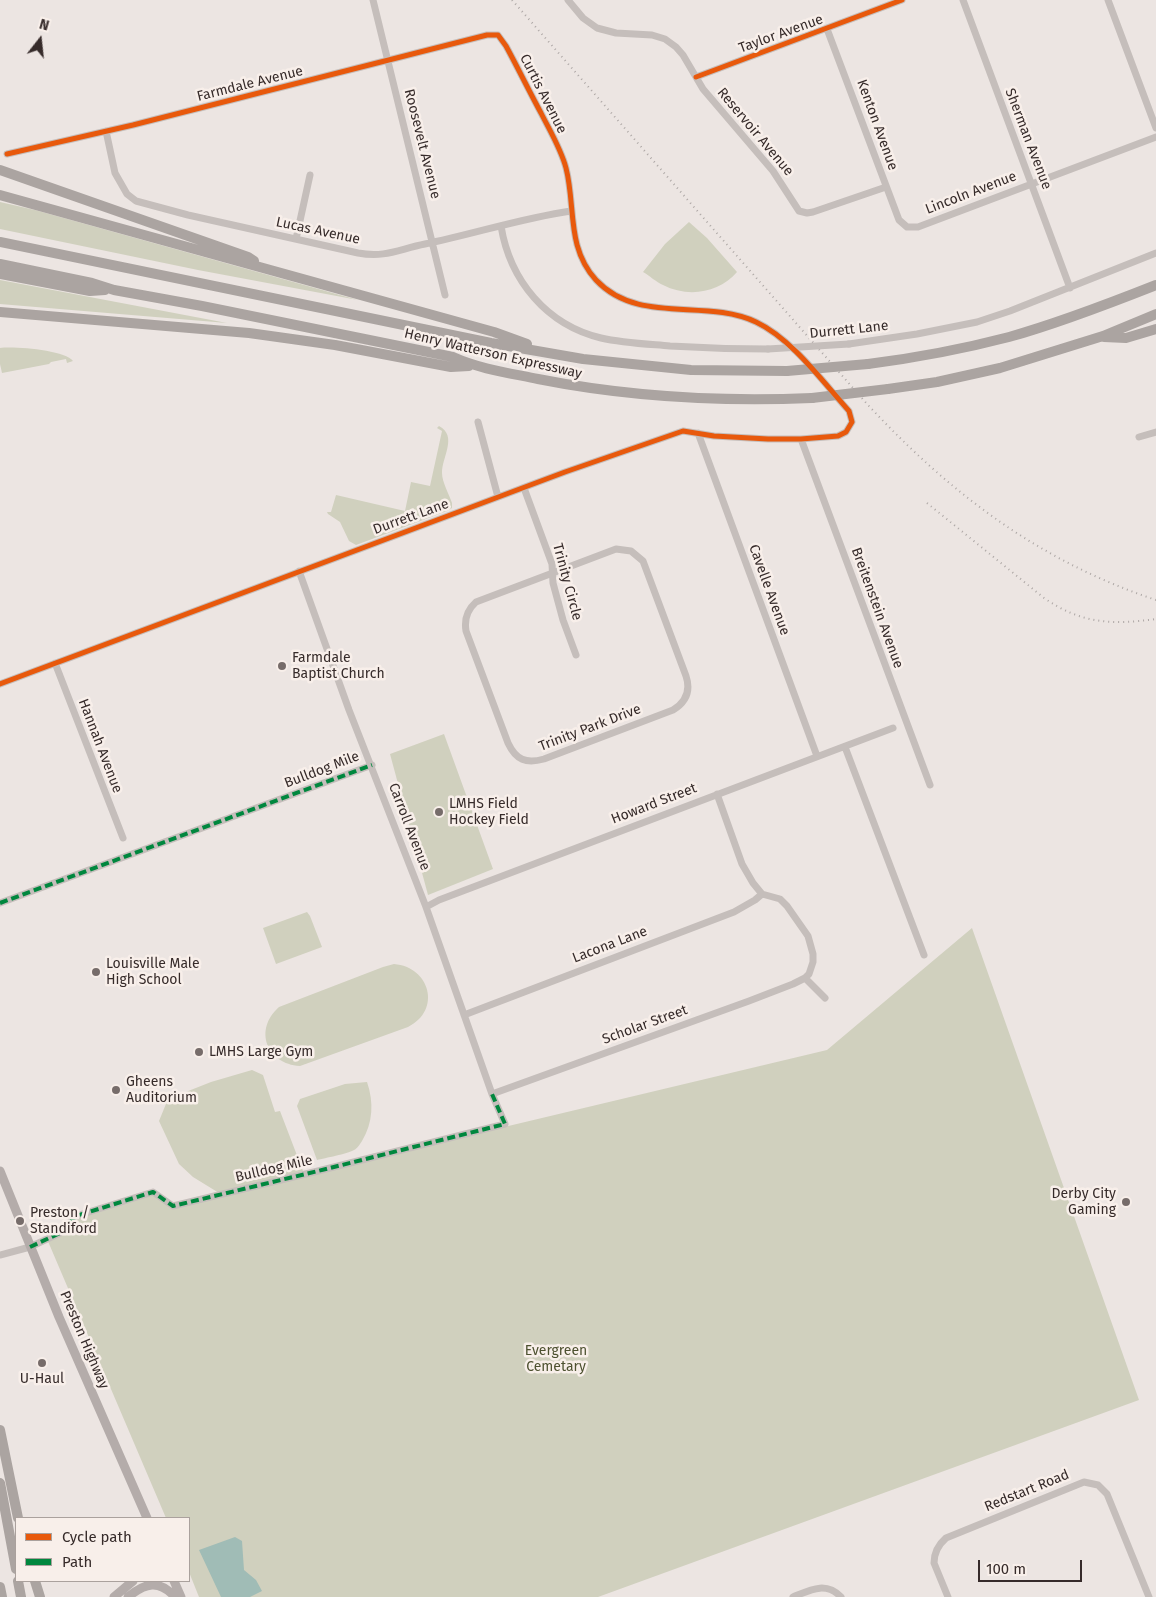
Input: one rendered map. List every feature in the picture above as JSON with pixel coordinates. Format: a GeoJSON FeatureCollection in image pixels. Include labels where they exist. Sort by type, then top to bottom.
{"type":"FeatureCollection","features":[{"type":"Feature","properties":{"kind":"highway"},"geometry":{"type":"LineString","coordinates":[[0,170],[248,257],[265,268]]}},
{"type":"Feature","properties":{"kind":"highway"},"geometry":{"type":"LineString","coordinates":[[0,195],[494,332],[549,353]]}},
{"type":"Feature","properties":{"kind":"highway","name":"Henry Watterson Expressway"},"geometry":{"type":"LineString","coordinates":[[0,242],[491,343],[615,363],[715,372],[787,371],[868,364],[946,352],[1056,323],[1156,285]]}},
{"type":"Feature","properties":{"kind":"highway","name":"Henry Watterson Expressway"},"geometry":{"type":"LineString","coordinates":[[0,264],[92,283],[114,290],[453,357],[473,366],[583,388],[663,397],[749,400],[812,398],[937,382],[1000,368],[1103,336],[1156,314]]}},
{"type":"Feature","properties":{"kind":"highway"},"geometry":{"type":"LineString","coordinates":[[0,274],[90,291],[114,290]]}},
{"type":"Feature","properties":{"kind":"highway"},"geometry":{"type":"LineString","coordinates":[[0,312],[249,332],[335,345],[451,367],[473,366]]}},
{"type":"Feature","properties":{"kind":"highway"},"geometry":{"type":"LineString","coordinates":[[1103,336],[1126,338],[1156,329]]}},
{"type":"Feature","properties":{"kind":"highway"},"geometry":{"type":"LineString","coordinates":[[0,1430],[18,1517]]}},
{"type":"Feature","properties":{"kind":"highway"},"geometry":{"type":"LineString","coordinates":[[0,1483],[15,1564]]}},
{"type":"Feature","properties":{"kind":"highway"},"geometry":{"type":"LineString","coordinates":[[18,1582],[21,1597]]}},
{"type":"Feature","properties":{"kind":"highway"},"geometry":{"type":"LineString","coordinates":[[35,1582],[40,1597]]}},
{"type":"Feature","properties":{"kind":"highway"},"geometry":{"type":"LineString","coordinates":[[0,1587],[2,1597]]}},
{"type":"Feature","properties":{"kind":"main road","name":"Preston Highway"},"geometry":{"type":"LineString","coordinates":[[0,1171],[60,1319],[147,1517]]}},
{"type":"Feature","properties":{"kind":"main road"},"geometry":{"type":"LineString","coordinates":[[114,1597],[133,1582]]}},
{"type":"Feature","properties":{"kind":"main road"},"geometry":{"type":"LineString","coordinates":[[174,1582],[181,1597]]}},
{"type":"Feature","properties":{"kind":"main road"},"geometry":{"type":"LineString","coordinates":[[128,1597],[150,1584],[163,1587],[175,1597]]}},
{"type":"Feature","properties":{"kind":"street","name":"Roosevelt Avenue"},"geometry":{"type":"LineString","coordinates":[[373,0],[445,295]]}},
{"type":"Feature","properties":{"kind":"street","name":"Reservoir Avenue"},"geometry":{"type":"LineString","coordinates":[[568,0],[583,18],[597,28],[616,33],[652,35],[665,39],[676,47],[683,54],[703,89],[773,171],[799,211],[813,212],[886,186]]}},
{"type":"Feature","properties":{"kind":"street","name":"Taylor Avenue"},"geometry":{"type":"LineString","coordinates":[[696,77],[902,0]]}},
{"type":"Feature","properties":{"kind":"street","name":"Sherman Avenue"},"geometry":{"type":"LineString","coordinates":[[963,0],[1070,288]]}},
{"type":"Feature","properties":{"kind":"street"},"geometry":{"type":"LineString","coordinates":[[1108,0],[1156,128]]}},
{"type":"Feature","properties":{"kind":"street","name":"Kenton Avenue"},"geometry":{"type":"LineString","coordinates":[[827,29],[886,186],[900,220],[907,227]]}},
{"type":"Feature","properties":{"kind":"street","name":"Farmdale Avenue"},"geometry":{"type":"LineString","coordinates":[[7,154],[487,35],[498,35]]}},
{"type":"Feature","properties":{"kind":"street","name":"Curtis Avenue"},"geometry":{"type":"LineString","coordinates":[[498,35],[506,46],[559,149],[566,168],[575,241],[579,254],[592,275],[609,291],[622,299],[642,306],[719,311],[750,320],[770,330],[788,343],[849,411],[852,422],[848,429],[841,434]]}},
{"type":"Feature","properties":{"kind":"street","name":"Lucas Avenue"},"geometry":{"type":"LineString","coordinates":[[106,131],[115,172],[127,194],[136,201],[188,215],[358,253],[378,256],[570,211]]}},
{"type":"Feature","properties":{"kind":"street","name":"Lincoln Avenue"},"geometry":{"type":"LineString","coordinates":[[907,227],[918,227],[1156,138]]}},
{"type":"Feature","properties":{"kind":"street"},"geometry":{"type":"LineString","coordinates":[[296,239],[310,175]]}},
{"type":"Feature","properties":{"kind":"street","name":"Durrett Lane"},"geometry":{"type":"LineString","coordinates":[[501,226],[507,251],[521,282],[546,310],[575,329],[601,338],[629,342],[712,348],[768,349],[849,344],[918,334],[977,322],[1070,288],[1156,253]]}},
{"type":"Feature","properties":{"kind":"street"},"geometry":{"type":"LineString","coordinates":[[478,422],[498,497]]}},
{"type":"Feature","properties":{"kind":"street","name":"Durrett Lane"},"geometry":{"type":"LineString","coordinates":[[0,684],[565,472],[683,431],[768,439],[801,439],[841,434]]}},
{"type":"Feature","properties":{"kind":"street"},"geometry":{"type":"LineString","coordinates":[[1139,437],[1156,432]]}},
{"type":"Feature","properties":{"kind":"street","name":"Cavelle Avenue"},"geometry":{"type":"LineString","coordinates":[[698,433],[817,756]]}},
{"type":"Feature","properties":{"kind":"street","name":"Breitenstein Avenue"},"geometry":{"type":"LineString","coordinates":[[801,439],[930,785]]}},
{"type":"Feature","properties":{"kind":"street","name":"Trinity Circle"},"geometry":{"type":"LineString","coordinates":[[524,488],[552,564],[553,583],[563,620],[576,655]]}},
{"type":"Feature","properties":{"kind":"street","name":"Trinity Park Drive"},"geometry":{"type":"LineString","coordinates":[[616,549],[626,549],[638,556],[644,566],[686,676],[688,691],[684,700],[673,710],[544,759],[523,760],[514,754],[508,743],[472,649],[465,622],[469,610],[476,602],[552,573],[616,549]]}},
{"type":"Feature","properties":{"kind":"street","name":"Carroll Avenue"},"geometry":{"type":"LineString","coordinates":[[299,571],[349,710],[426,907],[492,1094]]}},
{"type":"Feature","properties":{"kind":"street","name":"Hannah Avenue"},"geometry":{"type":"LineString","coordinates":[[54,663],[122,838]]}},
{"type":"Feature","properties":{"kind":"street","name":"Howard Street"},"geometry":{"type":"LineString","coordinates":[[426,907],[439,900],[526,866],[893,728]]}},
{"type":"Feature","properties":{"kind":"street"},"geometry":{"type":"LineString","coordinates":[[845,747],[924,955]]}},
{"type":"Feature","properties":{"kind":"street","name":"Bulldog Mile"},"geometry":{"type":"LineString","coordinates":[[0,902],[372,765]]}},
{"type":"Feature","properties":{"kind":"street"},"geometry":{"type":"LineString","coordinates":[[717,794],[742,864],[753,883],[762,894],[780,899],[808,936],[813,954],[811,968],[805,978],[825,998]]}},
{"type":"Feature","properties":{"kind":"street","name":"Lacona Lane"},"geometry":{"type":"LineString","coordinates":[[464,1015],[734,912],[762,894]]}},
{"type":"Feature","properties":{"kind":"street","name":"Scholar Street"},"geometry":{"type":"LineString","coordinates":[[492,1094],[749,1001],[805,978]]}},
{"type":"Feature","properties":{"kind":"street","name":"Bulldog Mile"},"geometry":{"type":"LineString","coordinates":[[30,1247],[60,1233],[76,1216],[153,1192],[173,1206],[505,1124],[492,1094]]}},
{"type":"Feature","properties":{"kind":"street"},"geometry":{"type":"LineString","coordinates":[[0,1255],[30,1247]]}},
{"type":"Feature","properties":{"kind":"street","name":"Redstart Road"},"geometry":{"type":"LineString","coordinates":[[948,1597],[934,1563],[938,1546],[946,1538],[1079,1483],[1089,1482],[1098,1485],[1107,1494],[1149,1597]]}},
{"type":"Feature","properties":{"kind":"street"},"geometry":{"type":"LineString","coordinates":[[794,1597],[813,1589],[822,1588],[832,1590],[840,1597]]}},
{"type":"Feature","properties":{"kind":"green space"},"geometry":{"type":"Polygon","coordinates":[[[0,202],[35,210],[358,300],[198,270],[0,229],[0,202]]]}},
{"type":"Feature","properties":{"kind":"green space"},"geometry":{"type":"Polygon","coordinates":[[[689,222],[707,238],[737,272],[730,279],[712,289],[693,292],[673,289],[660,284],[643,272],[665,244],[689,222]]]}},
{"type":"Feature","properties":{"kind":"green space"},"geometry":{"type":"Polygon","coordinates":[[[0,280],[227,323],[0,304],[0,280]]]}},
{"type":"Feature","properties":{"kind":"green space"},"geometry":{"type":"Polygon","coordinates":[[[0,348],[27,348],[50,352],[68,357],[73,361],[67,363],[66,359],[2,373],[0,348]]]}},
{"type":"Feature","properties":{"kind":"green space"},"geometry":{"type":"Polygon","coordinates":[[[439,426],[445,430],[448,441],[442,477],[452,503],[452,508],[356,545],[349,541],[340,522],[327,512],[331,512],[336,495],[405,511],[411,482],[430,486],[442,431],[437,428],[439,426]]]}},
{"type":"Feature","properties":{"kind":"green space","name":"LMHS Field Hockey Field"},"geometry":{"type":"Polygon","coordinates":[[[444,734],[493,869],[428,895],[390,754],[444,734]]]}},
{"type":"Feature","properties":{"kind":"green space"},"geometry":{"type":"Polygon","coordinates":[[[307,912],[322,947],[276,964],[263,928],[307,912]]]}},
{"type":"Feature","properties":{"kind":"green space","name":"Evergreen Cemetary"},"geometry":{"type":"Polygon","coordinates":[[[972,928],[1139,1400],[598,1597],[199,1597],[190,1574],[190,1517],[166,1517],[47,1239],[76,1216],[153,1192],[173,1206],[827,1050],[972,928]]]}},
{"type":"Feature","properties":{"kind":"green space"},"geometry":{"type":"Polygon","coordinates":[[[394,964],[406,967],[416,973],[423,981],[427,990],[428,1000],[419,1020],[408,1027],[300,1066],[289,1064],[272,1053],[267,1044],[267,1026],[271,1016],[279,1007],[394,964]]]}},
{"type":"Feature","properties":{"kind":"green space"},"geometry":{"type":"Polygon","coordinates":[[[252,1070],[263,1075],[275,1112],[280,1111],[303,1171],[219,1193],[193,1177],[179,1164],[159,1121],[168,1099],[211,1082],[252,1070]]]}},
{"type":"Feature","properties":{"kind":"green space"},"geometry":{"type":"Polygon","coordinates":[[[367,1082],[371,1097],[371,1112],[366,1134],[362,1141],[356,1149],[317,1160],[297,1106],[300,1099],[345,1084],[367,1082]]]}},
{"type":"Feature","properties":{"kind":"water"},"geometry":{"type":"Polygon","coordinates":[[[235,1537],[242,1541],[244,1570],[256,1580],[262,1591],[250,1597],[221,1597],[199,1550],[235,1537]]]}},
{"type":"Feature","properties":{"kind":"railway"},"geometry":{"type":"LineString","coordinates":[[512,0],[868,405],[932,468],[965,496],[1035,545],[1073,566],[1156,600]]}},
{"type":"Feature","properties":{"kind":"railway"},"geometry":{"type":"LineString","coordinates":[[927,503],[1044,598],[1058,607],[1085,618],[1111,622],[1156,619]]}},
{"type":"Feature","properties":{"kind":"marked path"},"geometry":{"type":"LineString","coordinates":[[0,903],[372,765]]}},
{"type":"Feature","properties":{"kind":"marked path"},"geometry":{"type":"LineString","coordinates":[[30,1247],[60,1233],[76,1216],[153,1192],[173,1206],[505,1124],[492,1094]]}},
{"type":"Feature","properties":{"kind":"cycle path"},"geometry":{"type":"LineString","coordinates":[[696,77],[902,0]]}},
{"type":"Feature","properties":{"kind":"cycle path"},"geometry":{"type":"LineString","coordinates":[[0,684],[565,472],[683,431],[714,436],[801,439],[838,436],[846,432],[852,422],[849,411],[806,362],[769,329],[736,315],[652,307],[632,302],[613,294],[596,280],[580,254],[576,240],[569,183],[561,154],[552,133],[506,46],[498,35],[487,35],[133,125],[7,154]]}},
{"type":"Feature","properties":{"kind":"place","name":"Farmdale Baptist Church"},"geometry":{"type":"Point","coordinates":[282,666]}},
{"type":"Feature","properties":{"kind":"place","name":"LMHS Field Hockey Field"},"geometry":{"type":"Point","coordinates":[439,812]}},
{"type":"Feature","properties":{"kind":"place","name":"Louisville Male High School"},"geometry":{"type":"Point","coordinates":[96,972]}},
{"type":"Feature","properties":{"kind":"place","name":"LMHS Large Gym"},"geometry":{"type":"Point","coordinates":[199,1052]}},
{"type":"Feature","properties":{"kind":"place","name":"Gheens Auditorium"},"geometry":{"type":"Point","coordinates":[116,1090]}},
{"type":"Feature","properties":{"kind":"place","name":"Derby City Gaming"},"geometry":{"type":"Point","coordinates":[1126,1202]}},
{"type":"Feature","properties":{"kind":"place","name":"Preston / Standiford"},"geometry":{"type":"Point","coordinates":[20,1221]}},
{"type":"Feature","properties":{"kind":"place","name":"U-Haul"},"geometry":{"type":"Point","coordinates":[42,1363]}}]}
